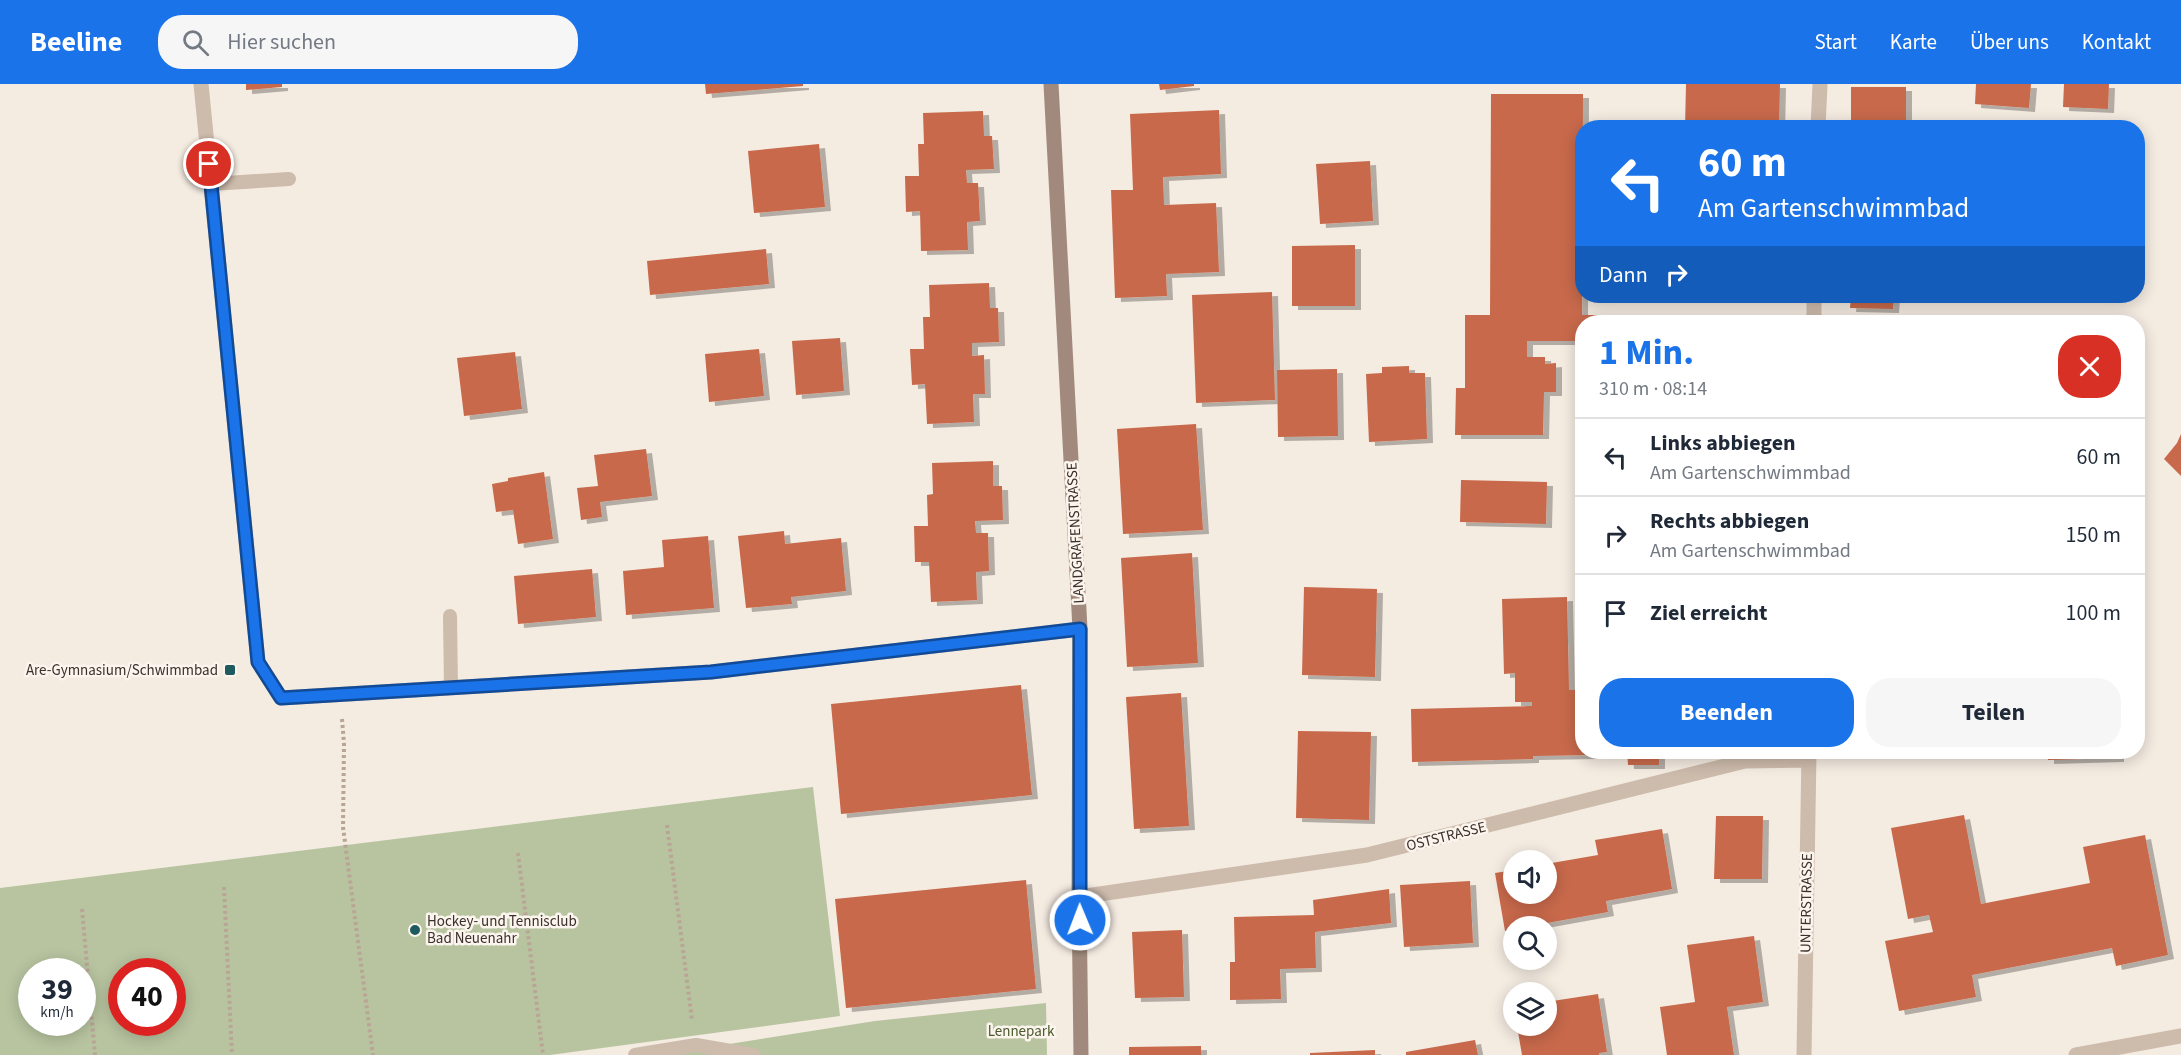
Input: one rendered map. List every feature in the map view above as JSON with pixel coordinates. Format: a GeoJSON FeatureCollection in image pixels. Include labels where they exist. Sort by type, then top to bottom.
{"type":"FeatureCollection","features":[{"type":"Feature","properties":{"kind":"street"},"geometry":{"type":"LineString","coordinates":[[201,84],[258,662],[281,698],[711,672],[1080,629]]}},
{"type":"Feature","properties":{"kind":"street","name":"LANDGRAFENSTRASSE"},"geometry":{"type":"LineString","coordinates":[[1051,84],[1080,629],[1079,897],[1082,1055]]}},
{"type":"Feature","properties":{"kind":"street"},"geometry":{"type":"LineString","coordinates":[[1818,120],[1820,84]]}},
{"type":"Feature","properties":{"kind":"street","name":"OSTSTRASSE"},"geometry":{"type":"LineString","coordinates":[[1079,897],[1367,855],[1745,761],[1771,759]]}},
{"type":"Feature","properties":{"kind":"street","name":"UNTERSTRASSE"},"geometry":{"type":"LineString","coordinates":[[1804,1055],[1809,759]]}},
{"type":"Feature","properties":{"kind":"street"},"geometry":{"type":"LineString","coordinates":[[2076,1055],[2181,1036]]}},
{"type":"Feature","properties":{"kind":"lane"},"geometry":{"type":"LineString","coordinates":[[211,184],[289,178]]}},
{"type":"Feature","properties":{"kind":"lane"},"geometry":{"type":"LineString","coordinates":[[450,616],[451,688]]}},
{"type":"Feature","properties":{"kind":"lane"},"geometry":{"type":"LineString","coordinates":[[635,1055],[696,1045],[754,1055]]}},
{"type":"Feature","properties":{"kind":"path"},"geometry":{"type":"LineString","coordinates":[[340,695],[344,744],[343,827],[373,1055]]}},
{"type":"Feature","properties":{"kind":"path"},"geometry":{"type":"LineString","coordinates":[[667,825],[696,1045]]}},
{"type":"Feature","properties":{"kind":"path"},"geometry":{"type":"LineString","coordinates":[[518,853],[543,1055]]}},
{"type":"Feature","properties":{"kind":"path"},"geometry":{"type":"LineString","coordinates":[[224,887],[232,1055]]}},
{"type":"Feature","properties":{"kind":"path"},"geometry":{"type":"LineString","coordinates":[[82,909],[94,1055]]}},
{"type":"Feature","properties":{"kind":"green space","name":"Hockey- und Tennisclub Bad Neuenahr"},"geometry":{"type":"Polygon","coordinates":[[[813,787],[840,1016],[550,1055],[0,1055],[0,888],[813,787]]]}},
{"type":"Feature","properties":{"kind":"green space","name":"Lennepark"},"geometry":{"type":"Polygon","coordinates":[[[1046,1003],[1047,1055],[660,1055],[875,1021],[1046,1003]]]}},
{"type":"Feature","properties":{"kind":"building"},"geometry":{"type":"Polygon","coordinates":[[[246,84],[282,84],[282,87],[246,90],[246,84]]]}},
{"type":"Feature","properties":{"kind":"building"},"geometry":{"type":"Polygon","coordinates":[[[705,84],[803,84],[803,86],[706,94],[705,84]]]}},
{"type":"Feature","properties":{"kind":"building"},"geometry":{"type":"Polygon","coordinates":[[[1159,84],[1194,84],[1194,86],[1160,90],[1159,84]]]}},
{"type":"Feature","properties":{"kind":"building"},"geometry":{"type":"Polygon","coordinates":[[[1686,84],[1780,84],[1779,120],[1685,120],[1686,84]]]}},
{"type":"Feature","properties":{"kind":"building"},"geometry":{"type":"Polygon","coordinates":[[[1976,84],[2031,84],[2029,108],[1975,104],[1976,84]]]}},
{"type":"Feature","properties":{"kind":"building"},"geometry":{"type":"Polygon","coordinates":[[[2064,84],[2109,84],[2108,109],[2063,107],[2064,84]]]}},
{"type":"Feature","properties":{"kind":"building"},"geometry":{"type":"Polygon","coordinates":[[[1851,87],[1906,87],[1906,120],[1851,120],[1851,87]]]}},
{"type":"Feature","properties":{"kind":"building"},"geometry":{"type":"Polygon","coordinates":[[[1491,94],[1583,94],[1583,120],[1575,120],[1575,303],[1582,303],[1582,315],[1575,315],[1575,341],[1527,341],[1527,357],[1545,357],[1545,364],[1556,363],[1556,392],[1544,392],[1543,435],[1455,435],[1456,388],[1465,388],[1465,315],[1490,315],[1491,94]]]}},
{"type":"Feature","properties":{"kind":"building"},"geometry":{"type":"Polygon","coordinates":[[[1219,110],[1221,174],[1163,177],[1164,205],[1216,203],[1219,272],[1166,274],[1167,296],[1115,298],[1111,190],[1133,190],[1130,114],[1219,110]]]}},
{"type":"Feature","properties":{"kind":"building"},"geometry":{"type":"Polygon","coordinates":[[[983,111],[984,136],[992,136],[994,169],[966,170],[967,183],[978,183],[980,221],[967,222],[968,250],[921,251],[920,211],[906,212],[905,176],[919,176],[918,144],[924,144],[923,113],[983,111]]]}},
{"type":"Feature","properties":{"kind":"building"},"geometry":{"type":"Polygon","coordinates":[[[819,144],[825,207],[754,213],[748,151],[819,144]]]}},
{"type":"Feature","properties":{"kind":"building"},"geometry":{"type":"Polygon","coordinates":[[[1370,161],[1373,221],[1320,224],[1316,164],[1370,161]]]}},
{"type":"Feature","properties":{"kind":"building"},"geometry":{"type":"Polygon","coordinates":[[[1355,245],[1355,306],[1292,306],[1292,246],[1355,245]]]}},
{"type":"Feature","properties":{"kind":"building"},"geometry":{"type":"Polygon","coordinates":[[[766,249],[769,284],[650,295],[647,261],[766,249]]]}},
{"type":"Feature","properties":{"kind":"building"},"geometry":{"type":"Polygon","coordinates":[[[989,283],[990,308],[998,308],[999,342],[972,343],[972,356],[984,355],[985,394],[973,394],[974,422],[927,424],[925,384],[912,385],[910,349],[924,349],[923,317],[930,317],[929,285],[989,283]]]}},
{"type":"Feature","properties":{"kind":"building"},"geometry":{"type":"Polygon","coordinates":[[[1272,292],[1275,400],[1196,403],[1192,295],[1272,292]]]}},
{"type":"Feature","properties":{"kind":"building"},"geometry":{"type":"Polygon","coordinates":[[[1850,303],[1893,303],[1893,309],[1850,308],[1850,303]]]}},
{"type":"Feature","properties":{"kind":"building"},"geometry":{"type":"Polygon","coordinates":[[[840,338],[844,391],[796,395],[792,341],[840,338]]]}},
{"type":"Feature","properties":{"kind":"building"},"geometry":{"type":"Polygon","coordinates":[[[759,349],[764,396],[709,402],[705,354],[759,349]]]}},
{"type":"Feature","properties":{"kind":"building"},"geometry":{"type":"Polygon","coordinates":[[[515,352],[522,409],[464,416],[457,358],[515,352]]]}},
{"type":"Feature","properties":{"kind":"building"},"geometry":{"type":"Polygon","coordinates":[[[1409,366],[1409,373],[1425,373],[1427,439],[1369,442],[1366,374],[1382,373],[1382,367],[1409,366]]]}},
{"type":"Feature","properties":{"kind":"building"},"geometry":{"type":"Polygon","coordinates":[[[1337,369],[1338,436],[1278,437],[1277,370],[1337,369]]]}},
{"type":"Feature","properties":{"kind":"building"},"geometry":{"type":"Polygon","coordinates":[[[1196,424],[1203,530],[1123,534],[1117,429],[1196,424]]]}},
{"type":"Feature","properties":{"kind":"building"},"geometry":{"type":"Polygon","coordinates":[[[2181,434],[2181,476],[2164,459],[2181,434]]]}},
{"type":"Feature","properties":{"kind":"building"},"geometry":{"type":"Polygon","coordinates":[[[646,449],[652,496],[600,502],[602,517],[581,520],[577,488],[598,486],[594,455],[646,449]]]}},
{"type":"Feature","properties":{"kind":"building"},"geometry":{"type":"Polygon","coordinates":[[[993,461],[993,486],[1002,486],[1003,520],[975,521],[976,533],[988,533],[989,571],[976,572],[977,600],[931,602],[929,562],[915,562],[914,526],[928,526],[927,495],[933,494],[932,463],[993,461]]]}},
{"type":"Feature","properties":{"kind":"building"},"geometry":{"type":"Polygon","coordinates":[[[544,472],[553,539],[518,544],[513,510],[496,512],[492,484],[508,481],[508,478],[544,472]]]}},
{"type":"Feature","properties":{"kind":"building"},"geometry":{"type":"Polygon","coordinates":[[[1461,480],[1547,482],[1546,524],[1460,522],[1461,480]]]}},
{"type":"Feature","properties":{"kind":"building"},"geometry":{"type":"Polygon","coordinates":[[[784,531],[785,544],[841,538],[846,591],[791,597],[792,604],[746,608],[738,536],[784,531]]]}},
{"type":"Feature","properties":{"kind":"building"},"geometry":{"type":"Polygon","coordinates":[[[708,536],[714,608],[626,615],[623,571],[664,567],[662,540],[708,536]]]}},
{"type":"Feature","properties":{"kind":"building"},"geometry":{"type":"Polygon","coordinates":[[[1192,553],[1198,663],[1127,667],[1121,558],[1192,553]]]}},
{"type":"Feature","properties":{"kind":"building"},"geometry":{"type":"Polygon","coordinates":[[[592,569],[596,617],[518,624],[514,576],[592,569]]]}},
{"type":"Feature","properties":{"kind":"building"},"geometry":{"type":"Polygon","coordinates":[[[1304,587],[1377,589],[1375,677],[1302,675],[1304,587]]]}},
{"type":"Feature","properties":{"kind":"building"},"geometry":{"type":"Polygon","coordinates":[[[1567,597],[1569,690],[1575,690],[1575,755],[1533,756],[1533,759],[1412,762],[1411,709],[1532,706],[1532,702],[1515,702],[1515,673],[1504,674],[1502,599],[1567,597]]]}},
{"type":"Feature","properties":{"kind":"building"},"geometry":{"type":"Polygon","coordinates":[[[1021,685],[1032,795],[841,814],[831,704],[1021,685]]]}},
{"type":"Feature","properties":{"kind":"building"},"geometry":{"type":"Polygon","coordinates":[[[1181,693],[1189,826],[1134,829],[1126,697],[1181,693]]]}},
{"type":"Feature","properties":{"kind":"building"},"geometry":{"type":"Polygon","coordinates":[[[1298,731],[1371,732],[1369,820],[1296,818],[1298,731]]]}},
{"type":"Feature","properties":{"kind":"building"},"geometry":{"type":"Polygon","coordinates":[[[1628,759],[1659,759],[1659,765],[1628,765],[1628,759]]]}},
{"type":"Feature","properties":{"kind":"building"},"geometry":{"type":"Polygon","coordinates":[[[1964,815],[1981,904],[2090,883],[2083,847],[2145,835],[2168,955],[2116,966],[2112,948],[1972,975],[1976,997],[1899,1011],[1885,941],[1933,932],[1929,915],[1908,919],[1891,828],[1964,815]]]}},
{"type":"Feature","properties":{"kind":"building"},"geometry":{"type":"Polygon","coordinates":[[[1716,816],[1763,816],[1762,879],[1714,879],[1716,816]]]}},
{"type":"Feature","properties":{"kind":"building"},"geometry":{"type":"Polygon","coordinates":[[[1662,829],[1672,889],[1606,901],[1608,912],[1557,921],[1557,916],[1503,916],[1503,919],[1495,873],[1503,872],[1503,904],[1557,904],[1557,862],[1598,855],[1595,840],[1662,829]]]}},
{"type":"Feature","properties":{"kind":"building"},"geometry":{"type":"Polygon","coordinates":[[[1026,880],[1036,989],[846,1008],[835,899],[1026,880]]]}},
{"type":"Feature","properties":{"kind":"building"},"geometry":{"type":"Polygon","coordinates":[[[1470,881],[1473,943],[1404,947],[1400,885],[1470,881]]]}},
{"type":"Feature","properties":{"kind":"building"},"geometry":{"type":"Polygon","coordinates":[[[1389,889],[1391,923],[1315,932],[1316,968],[1280,969],[1281,999],[1230,1000],[1230,962],[1235,962],[1234,917],[1314,915],[1313,900],[1389,889]]]}},
{"type":"Feature","properties":{"kind":"building"},"geometry":{"type":"Polygon","coordinates":[[[1182,930],[1184,997],[1135,998],[1132,932],[1182,930]]]}},
{"type":"Feature","properties":{"kind":"building"},"geometry":{"type":"Polygon","coordinates":[[[1754,936],[1763,1002],[1727,1007],[1734,1055],[1667,1055],[1660,1007],[1695,1002],[1687,945],[1754,936]]]}},
{"type":"Feature","properties":{"kind":"building"},"geometry":{"type":"Polygon","coordinates":[[[1598,994],[1607,1052],[1599,1053],[1599,1055],[1522,1055],[1519,1036],[1557,1036],[1557,1000],[1598,994]]]}},
{"type":"Feature","properties":{"kind":"building"},"geometry":{"type":"Polygon","coordinates":[[[1475,1040],[1478,1055],[1406,1055],[1406,1052],[1475,1040]]]}},
{"type":"Feature","properties":{"kind":"building"},"geometry":{"type":"Polygon","coordinates":[[[1201,1046],[1201,1055],[1129,1055],[1129,1047],[1201,1046]]]}},
{"type":"Feature","properties":{"kind":"building"},"geometry":{"type":"Polygon","coordinates":[[[1375,1050],[1375,1055],[1310,1055],[1310,1053],[1375,1050]]]}},
{"type":"Feature","properties":{"kind":"place","name":"Are-Gymnasium/Schwimmbad"},"geometry":{"type":"Point","coordinates":[230,670]}},
{"type":"Feature","properties":{"kind":"place","name":"Hockey- und Tennisclub Bad Neuenahr"},"geometry":{"type":"Point","coordinates":[415,930]}},
{"type":"Feature","properties":{"kind":"route"},"geometry":{"type":"LineString","coordinates":[[209,164],[258,662],[281,698],[711,672],[1080,629],[1080,920]]}}]}
